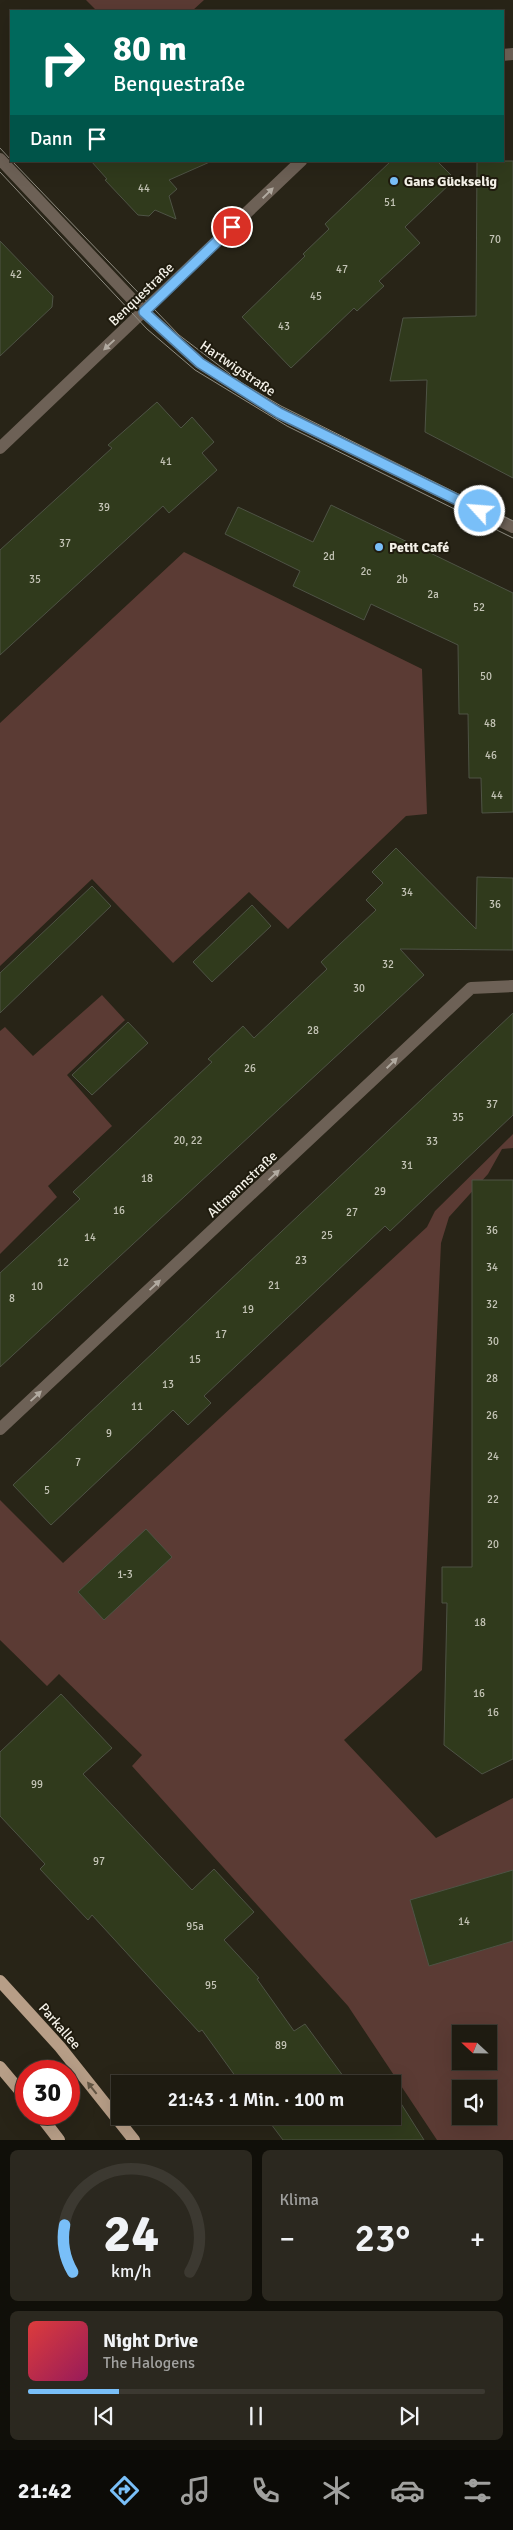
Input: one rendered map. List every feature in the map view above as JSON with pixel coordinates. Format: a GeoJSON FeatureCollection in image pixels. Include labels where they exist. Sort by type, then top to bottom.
{"type":"FeatureCollection","features":[{"type":"Feature","properties":{"kind":"main road","name":"Parkallee"},"geometry":{"type":"LineString","coordinates":[[0,1981],[60,2047],[134,2140]]}},
{"type":"Feature","properties":{"kind":"main road"},"geometry":{"type":"LineString","coordinates":[[0,2067],[15,2085]]}},
{"type":"Feature","properties":{"kind":"main road"},"geometry":{"type":"LineString","coordinates":[[47,2125],[59,2140]]}},
{"type":"Feature","properties":{"kind":"street","name":"Hartwigstraße"},"geometry":{"type":"LineString","coordinates":[[0,159],[144,312],[200,363],[279,413],[513,528]]}},
{"type":"Feature","properties":{"kind":"street","name":"Benquestraße"},"geometry":{"type":"LineString","coordinates":[[0,448],[300,162]]}},
{"type":"Feature","properties":{"kind":"street","name":"Altmannstraße"},"geometry":{"type":"LineString","coordinates":[[0,1429],[470,988],[513,986]]}},
{"type":"Feature","properties":{"kind":"shaded area"},"geometry":{"type":"Polygon","coordinates":[[[86,0],[204,0],[193,10],[96,10],[86,0]]]}},
{"type":"Feature","properties":{"kind":"shaded area"},"geometry":{"type":"Polygon","coordinates":[[[184,552],[422,669],[427,814],[406,816],[288,929],[249,892],[173,963],[92,879],[0,966],[0,723],[184,552]]]}},
{"type":"Feature","properties":{"kind":"shaded area"},"geometry":{"type":"Polygon","coordinates":[[[102,995],[125,1020],[67,1075],[112,1126],[48,1186],[57,1197],[0,1254],[0,1031],[5,1027],[33,1056],[102,995]]]}},
{"type":"Feature","properties":{"kind":"shaded area"},"geometry":{"type":"Polygon","coordinates":[[[513,1134],[513,1148],[502,1149],[488,1174],[449,1217],[441,1243],[422,1670],[344,1740],[436,1838],[513,1798],[513,2140],[437,2140],[401,2086],[401,2075],[394,2075],[348,2006],[132,1766],[142,1755],[59,1674],[47,1686],[0,1640],[0,1500],[63,1563],[427,1227],[435,1211],[513,1134]]]}},
{"type":"Feature","properties":{"kind":"building"},"geometry":{"type":"Polygon","coordinates":[[[513,161],[513,478],[425,432],[427,380],[390,381],[403,318],[476,316],[477,162],[513,161]]]}},
{"type":"Feature","properties":{"kind":"building"},"geometry":{"type":"Polygon","coordinates":[[[92,162],[210,162],[169,180],[177,189],[169,196],[176,219],[155,210],[149,216],[138,215],[105,180],[107,179],[92,162]]]}},
{"type":"Feature","properties":{"kind":"building"},"geometry":{"type":"Polygon","coordinates":[[[390,162],[438,162],[455,179],[405,227],[420,243],[379,281],[384,286],[357,311],[354,308],[291,368],[242,317],[305,256],[303,254],[329,229],[325,224],[390,162]]]}},
{"type":"Feature","properties":{"kind":"building"},"geometry":{"type":"Polygon","coordinates":[[[0,241],[53,296],[52,307],[0,356],[0,241]]]}},
{"type":"Feature","properties":{"kind":"building"},"geometry":{"type":"Polygon","coordinates":[[[157,402],[181,428],[192,417],[214,442],[202,453],[217,470],[169,513],[163,506],[0,655],[0,550],[112,448],[108,445],[157,402]]]}},
{"type":"Feature","properties":{"kind":"building"},"geometry":{"type":"Polygon","coordinates":[[[331,505],[513,593],[513,812],[482,813],[481,778],[469,778],[468,714],[459,714],[458,645],[371,604],[364,620],[293,586],[300,571],[225,534],[238,507],[313,542],[331,505]]]}},
{"type":"Feature","properties":{"kind":"building"},"geometry":{"type":"Polygon","coordinates":[[[396,848],[476,929],[477,877],[513,878],[513,950],[400,949],[424,975],[0,1367],[0,1273],[80,1199],[73,1192],[212,1062],[208,1059],[243,1026],[254,1038],[327,969],[321,962],[376,910],[366,900],[383,883],[372,872],[396,848]]]}},
{"type":"Feature","properties":{"kind":"building"},"geometry":{"type":"Polygon","coordinates":[[[92,886],[111,906],[0,1013],[0,973],[92,886]]]}},
{"type":"Feature","properties":{"kind":"building"},"geometry":{"type":"Polygon","coordinates":[[[252,905],[271,926],[212,982],[193,962],[252,905]]]}},
{"type":"Feature","properties":{"kind":"building"},"geometry":{"type":"Polygon","coordinates":[[[513,1013],[513,1115],[390,1231],[385,1226],[204,1396],[211,1403],[188,1425],[173,1410],[51,1525],[13,1485],[513,1013]]]}},
{"type":"Feature","properties":{"kind":"building"},"geometry":{"type":"Polygon","coordinates":[[[128,1022],[148,1043],[92,1095],[72,1075],[128,1022]]]}},
{"type":"Feature","properties":{"kind":"building"},"geometry":{"type":"Polygon","coordinates":[[[472,1180],[513,1180],[513,1759],[482,1774],[444,1745],[447,1603],[442,1603],[442,1567],[472,1567],[472,1180]]]}},
{"type":"Feature","properties":{"kind":"building"},"geometry":{"type":"Polygon","coordinates":[[[146,1529],[172,1557],[104,1620],[78,1592],[146,1529]]]}},
{"type":"Feature","properties":{"kind":"building"},"geometry":{"type":"Polygon","coordinates":[[[61,1694],[112,1748],[83,1774],[192,1890],[214,1869],[254,1912],[224,1940],[259,1978],[257,1979],[294,2031],[305,2024],[342,2075],[234,2075],[202,2030],[199,2032],[92,1915],[88,1920],[40,1869],[45,1864],[0,1816],[0,1752],[61,1694]]]}},
{"type":"Feature","properties":{"kind":"building"},"geometry":{"type":"Polygon","coordinates":[[[513,1870],[513,1941],[429,1966],[410,1900],[513,1870]]]}},
{"type":"Feature","properties":{"kind":"building"},"geometry":{"type":"Polygon","coordinates":[[[401,2104],[424,2140],[283,2140],[272,2125],[401,2125],[401,2104]]]}},
{"type":"Feature","properties":{"kind":"tram line"},"geometry":{"type":"LineString","coordinates":[[0,148],[10,159]]}},
{"type":"Feature","properties":{"kind":"tram line"},"geometry":{"type":"LineString","coordinates":[[13,162],[179,335],[242,383],[281,406],[513,521]]}},
{"type":"Feature","properties":{"kind":"tram line"},"geometry":{"type":"LineString","coordinates":[[0,172],[147,329],[195,370],[287,426],[513,538]]}},
{"type":"Feature","properties":{"kind":"place","name":"Gans Gückselig"},"geometry":{"type":"Point","coordinates":[394,181]}},
{"type":"Feature","properties":{"kind":"place","name":"Petit Café"},"geometry":{"type":"Point","coordinates":[379,547]}},
{"type":"Feature","properties":{"kind":"route"},"geometry":{"type":"LineString","coordinates":[[232,227],[144,312],[200,363],[279,413],[480,511]]}}]}
